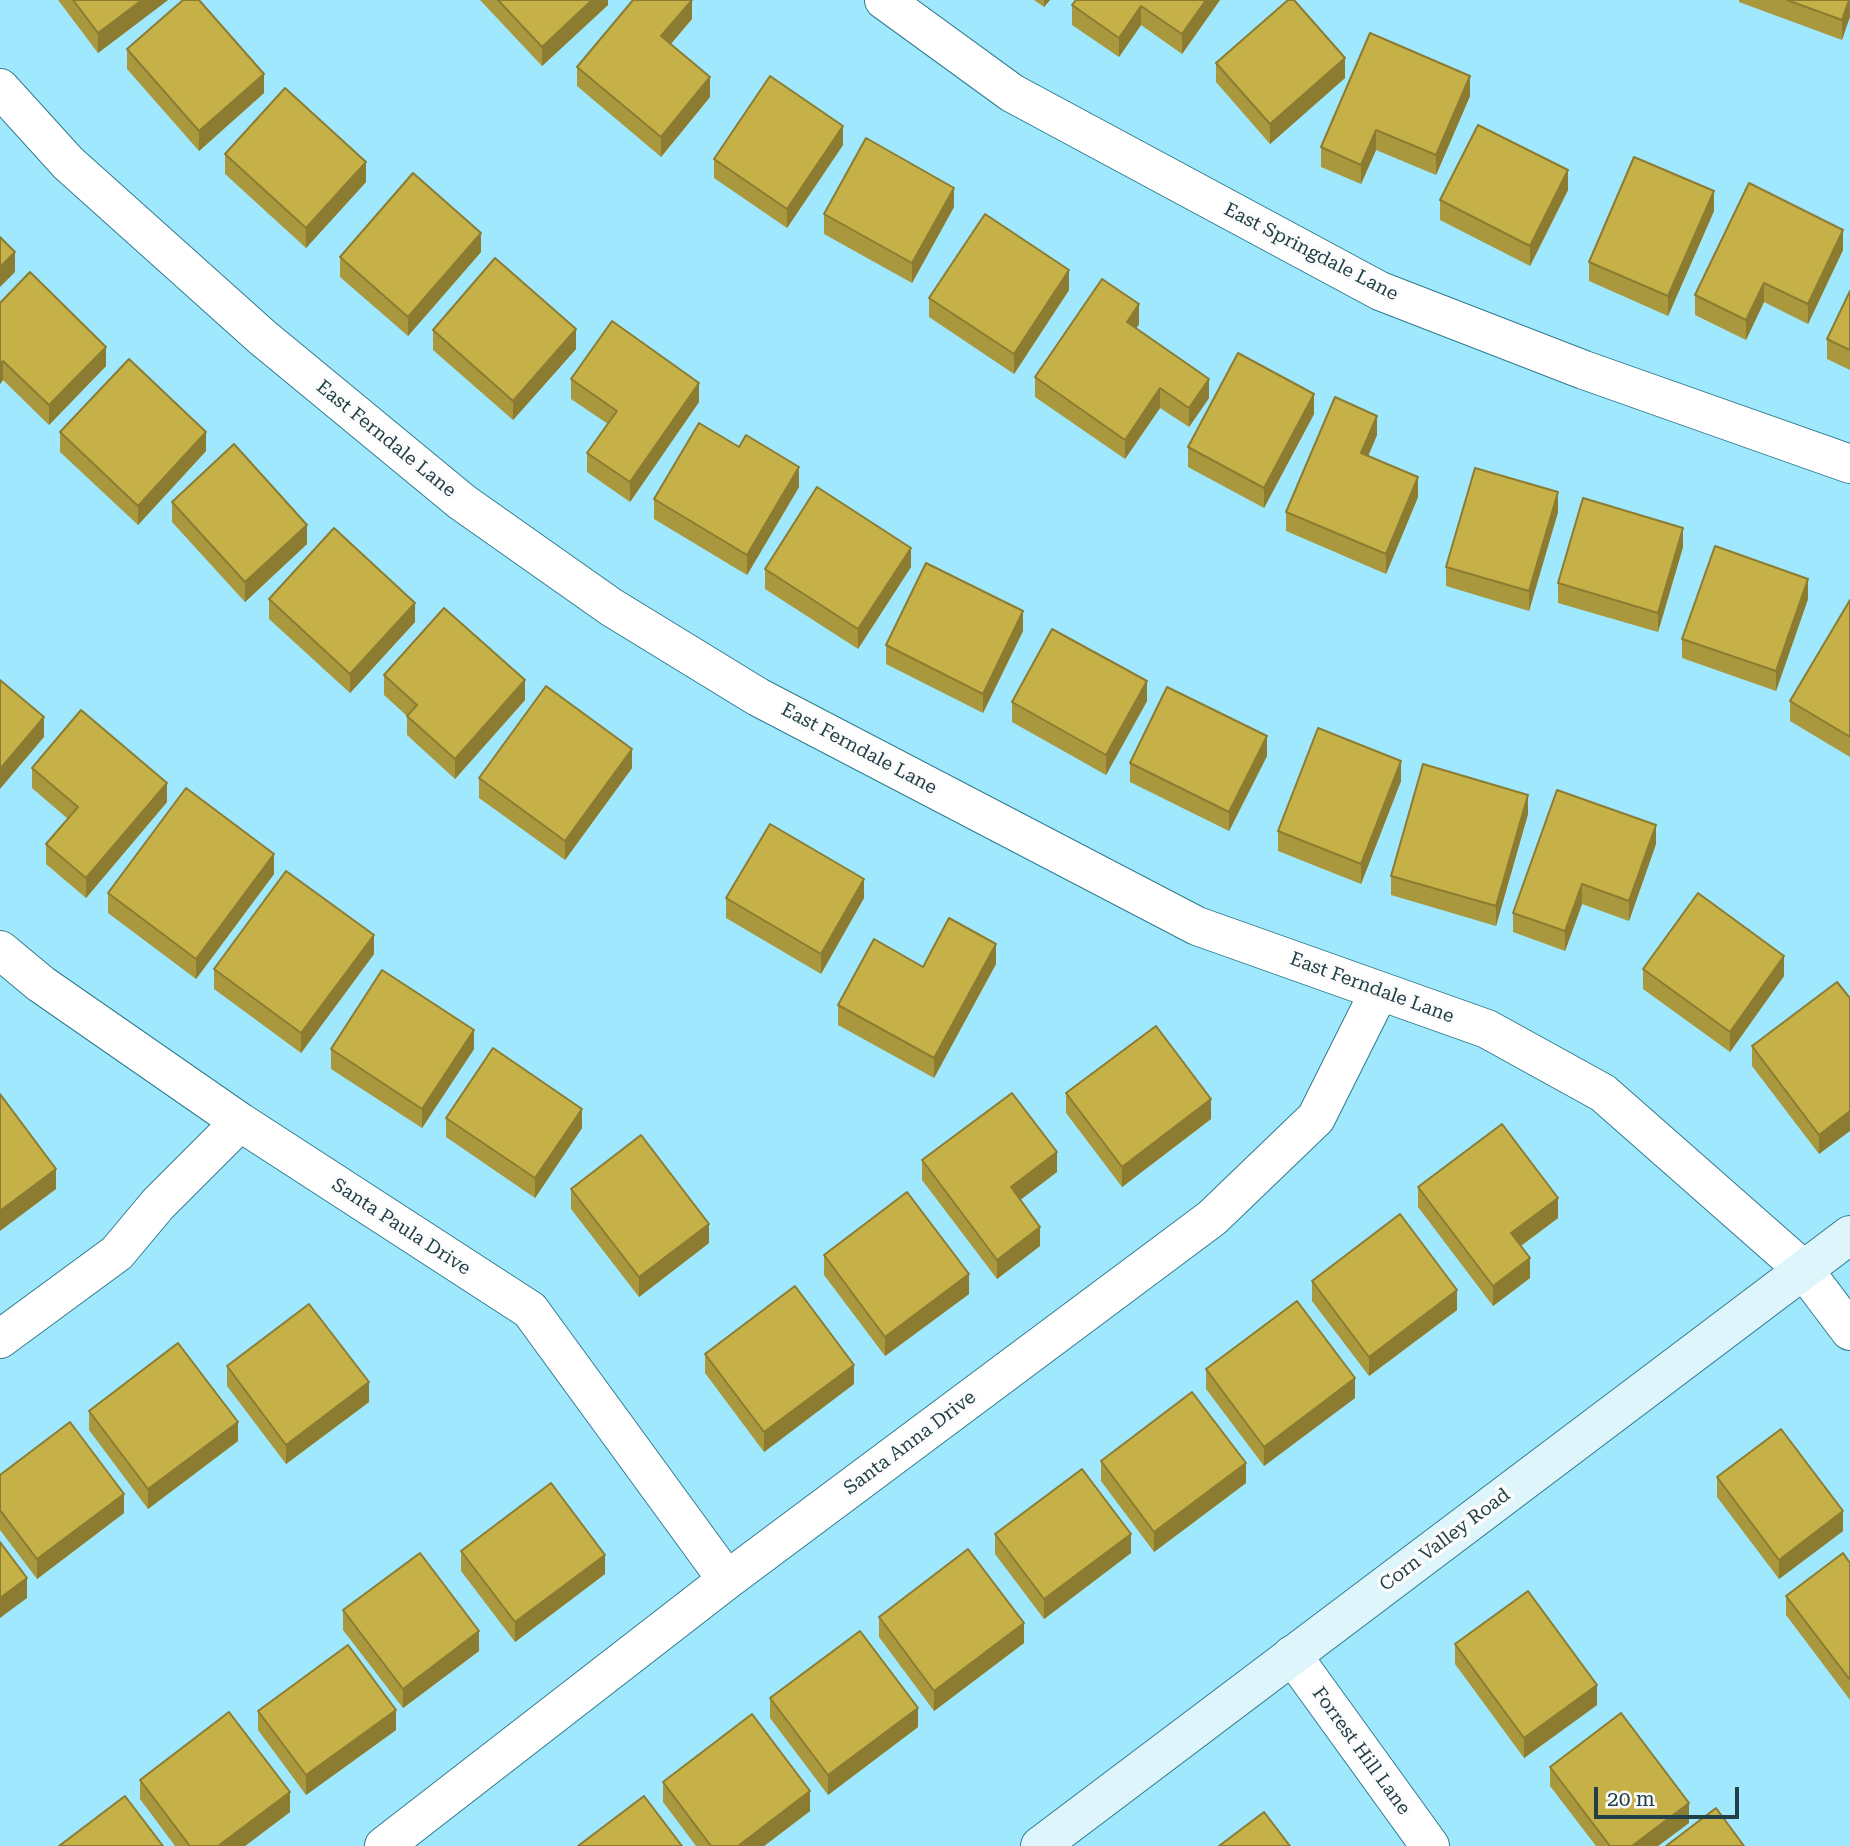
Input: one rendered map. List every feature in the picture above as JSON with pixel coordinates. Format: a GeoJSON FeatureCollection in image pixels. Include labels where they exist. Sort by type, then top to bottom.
{"type":"FeatureCollection","features":[{"type":"Feature","properties":{"kind":"main road","name":"Corn Valley Road"},"geometry":{"type":"LineString","coordinates":[[1040,1846],[1850,1235]]}},
{"type":"Feature","properties":{"kind":"street","name":"East Springdale Lane"},"geometry":{"type":"LineString","coordinates":[[884,0],[1012,93],[1380,291],[1584,370],[1850,464]]}},
{"type":"Feature","properties":{"kind":"street","name":"East Ferndale Lane"},"geometry":{"type":"LineString","coordinates":[[0,88],[68,163],[262,337],[462,502],[611,607],[758,696],[1197,926],[1487,1029],[1603,1093],[1804,1270],[1850,1331]]}},
{"type":"Feature","properties":{"kind":"street","name":"Santa Paula Drive"},"geometry":{"type":"LineString","coordinates":[[0,950],[41,984],[240,1122],[530,1310],[727,1580]]}},
{"type":"Feature","properties":{"kind":"street","name":"Santa Anna Drive"},"geometry":{"type":"LineString","coordinates":[[384,1846],[727,1580],[1212,1218],[1316,1118],[1379,992]]}},
{"type":"Feature","properties":{"kind":"street"},"geometry":{"type":"LineString","coordinates":[[0,1339],[117,1253],[158,1204],[240,1122]]}},
{"type":"Feature","properties":{"kind":"street","name":"Forrest Hill Lane"},"geometry":{"type":"LineString","coordinates":[[1292,1655],[1430,1846]]}},
{"type":"Feature","properties":{"kind":"building"},"geometry":{"type":"Polygon","coordinates":[[[73,0],[142,0],[98,33],[73,0]]]}},
{"type":"Feature","properties":{"kind":"building"},"geometry":{"type":"Polygon","coordinates":[[[183,0],[199,0],[264,74],[199,131],[127,49],[183,0]]]}},
{"type":"Feature","properties":{"kind":"building"},"geometry":{"type":"Polygon","coordinates":[[[498,0],[592,0],[542,47],[498,0]]]}},
{"type":"Feature","properties":{"kind":"building"},"geometry":{"type":"Polygon","coordinates":[[[633,0],[692,0],[661,36],[710,77],[661,137],[577,67],[633,0]]]}},
{"type":"Feature","properties":{"kind":"building"},"geometry":{"type":"Polygon","coordinates":[[[1076,0],[1206,0],[1182,34],[1141,6],[1119,38],[1072,5],[1076,0]]]}},
{"type":"Feature","properties":{"kind":"building"},"geometry":{"type":"Polygon","coordinates":[[[1288,0],[1294,0],[1345,58],[1270,124],[1216,63],[1288,0]]]}},
{"type":"Feature","properties":{"kind":"building"},"geometry":{"type":"Polygon","coordinates":[[[1787,0],[1849,0],[1842,20],[1787,0]]]}},
{"type":"Feature","properties":{"kind":"building"},"geometry":{"type":"Polygon","coordinates":[[[1370,33],[1470,76],[1436,155],[1376,130],[1361,165],[1321,147],[1370,33]]]}},
{"type":"Feature","properties":{"kind":"building"},"geometry":{"type":"Polygon","coordinates":[[[770,76],[843,126],[787,209],[714,159],[770,76]]]}},
{"type":"Feature","properties":{"kind":"building"},"geometry":{"type":"Polygon","coordinates":[[[285,88],[366,162],[306,228],[225,154],[285,88]]]}},
{"type":"Feature","properties":{"kind":"building"},"geometry":{"type":"Polygon","coordinates":[[[1478,125],[1568,170],[1530,246],[1440,200],[1478,125]]]}},
{"type":"Feature","properties":{"kind":"building"},"geometry":{"type":"Polygon","coordinates":[[[866,138],[954,188],[912,263],[824,214],[866,138]]]}},
{"type":"Feature","properties":{"kind":"building"},"geometry":{"type":"Polygon","coordinates":[[[1634,157],[1714,191],[1668,296],[1589,262],[1634,157]]]}},
{"type":"Feature","properties":{"kind":"building"},"geometry":{"type":"Polygon","coordinates":[[[413,173],[481,233],[408,317],[340,257],[413,173]]]}},
{"type":"Feature","properties":{"kind":"building"},"geometry":{"type":"Polygon","coordinates":[[[1749,183],[1843,230],[1808,304],[1764,283],[1746,320],[1695,295],[1749,183]]]}},
{"type":"Feature","properties":{"kind":"building"},"geometry":{"type":"Polygon","coordinates":[[[985,214],[1069,270],[1014,354],[929,298],[985,214]]]}},
{"type":"Feature","properties":{"kind":"building"},"geometry":{"type":"Polygon","coordinates":[[[0,237],[15,252],[0,267],[0,237]]]}},
{"type":"Feature","properties":{"kind":"building"},"geometry":{"type":"Polygon","coordinates":[[[495,258],[576,329],[513,401],[433,330],[495,258]]]}},
{"type":"Feature","properties":{"kind":"building"},"geometry":{"type":"Polygon","coordinates":[[[30,272],[106,347],[49,405],[3,361],[0,364],[0,303],[30,272]]]}},
{"type":"Feature","properties":{"kind":"building"},"geometry":{"type":"Polygon","coordinates":[[[1102,279],[1139,304],[1127,322],[1209,379],[1189,408],[1160,388],[1125,440],[1035,377],[1102,279]]]}},
{"type":"Feature","properties":{"kind":"building"},"geometry":{"type":"Polygon","coordinates":[[[1850,291],[1850,350],[1827,339],[1850,291]]]}},
{"type":"Feature","properties":{"kind":"building"},"geometry":{"type":"Polygon","coordinates":[[[612,321],[699,383],[630,482],[587,453],[617,411],[571,379],[612,321]]]}},
{"type":"Feature","properties":{"kind":"building"},"geometry":{"type":"Polygon","coordinates":[[[1238,353],[1314,394],[1264,488],[1188,447],[1238,353]]]}},
{"type":"Feature","properties":{"kind":"building"},"geometry":{"type":"Polygon","coordinates":[[[129,359],[206,432],[138,506],[60,432],[129,359]]]}},
{"type":"Feature","properties":{"kind":"building"},"geometry":{"type":"Polygon","coordinates":[[[1335,397],[1377,416],[1361,453],[1418,477],[1386,554],[1286,512],[1335,397]]]}},
{"type":"Feature","properties":{"kind":"building"},"geometry":{"type":"Polygon","coordinates":[[[699,423],[739,447],[746,435],[799,467],[747,555],[654,499],[699,423]]]}},
{"type":"Feature","properties":{"kind":"building"},"geometry":{"type":"Polygon","coordinates":[[[234,444],[307,525],[245,582],[172,502],[234,444]]]}},
{"type":"Feature","properties":{"kind":"building"},"geometry":{"type":"Polygon","coordinates":[[[1475,468],[1558,492],[1529,591],[1446,567],[1475,468]]]}},
{"type":"Feature","properties":{"kind":"building"},"geometry":{"type":"Polygon","coordinates":[[[817,487],[911,548],[858,629],[765,569],[817,487]]]}},
{"type":"Feature","properties":{"kind":"building"},"geometry":{"type":"Polygon","coordinates":[[[1583,498],[1683,528],[1658,613],[1558,583],[1583,498]]]}},
{"type":"Feature","properties":{"kind":"building"},"geometry":{"type":"Polygon","coordinates":[[[334,528],[415,603],[350,674],[269,599],[334,528]]]}},
{"type":"Feature","properties":{"kind":"building"},"geometry":{"type":"Polygon","coordinates":[[[1715,546],[1808,579],[1776,671],[1682,639],[1715,546]]]}},
{"type":"Feature","properties":{"kind":"building"},"geometry":{"type":"Polygon","coordinates":[[[926,563],[1023,611],[983,694],[886,645],[926,563]]]}},
{"type":"Feature","properties":{"kind":"building"},"geometry":{"type":"Polygon","coordinates":[[[1850,600],[1850,737],[1790,701],[1850,600]]]}},
{"type":"Feature","properties":{"kind":"building"},"geometry":{"type":"Polygon","coordinates":[[[444,608],[525,680],[455,759],[407,716],[417,705],[384,675],[444,608]]]}},
{"type":"Feature","properties":{"kind":"building"},"geometry":{"type":"Polygon","coordinates":[[[1052,629],[1147,681],[1106,755],[1012,702],[1052,629]]]}},
{"type":"Feature","properties":{"kind":"building"},"geometry":{"type":"Polygon","coordinates":[[[0,680],[44,717],[0,769],[0,680]]]}},
{"type":"Feature","properties":{"kind":"building"},"geometry":{"type":"Polygon","coordinates":[[[546,686],[632,749],[565,841],[479,778],[546,686]]]}},
{"type":"Feature","properties":{"kind":"building"},"geometry":{"type":"Polygon","coordinates":[[[1167,687],[1267,736],[1229,812],[1130,763],[1167,687]]]}},
{"type":"Feature","properties":{"kind":"building"},"geometry":{"type":"Polygon","coordinates":[[[81,710],[167,783],[86,878],[46,844],[78,807],[32,768],[81,710]]]}},
{"type":"Feature","properties":{"kind":"building"},"geometry":{"type":"Polygon","coordinates":[[[1318,728],[1401,761],[1361,864],[1278,831],[1318,728]]]}},
{"type":"Feature","properties":{"kind":"building"},"geometry":{"type":"Polygon","coordinates":[[[1423,764],[1528,795],[1496,906],[1391,876],[1423,764]]]}},
{"type":"Feature","properties":{"kind":"building"},"geometry":{"type":"Polygon","coordinates":[[[186,788],[274,854],[196,959],[108,893],[186,788]]]}},
{"type":"Feature","properties":{"kind":"building"},"geometry":{"type":"Polygon","coordinates":[[[1557,790],[1656,825],[1629,901],[1582,884],[1565,931],[1513,913],[1557,790]]]}},
{"type":"Feature","properties":{"kind":"building"},"geometry":{"type":"Polygon","coordinates":[[[770,824],[864,879],[821,954],[726,898],[770,824]]]}},
{"type":"Feature","properties":{"kind":"building"},"geometry":{"type":"Polygon","coordinates":[[[286,871],[374,935],[301,1033],[214,969],[286,871]]]}},
{"type":"Feature","properties":{"kind":"building"},"geometry":{"type":"Polygon","coordinates":[[[1698,893],[1784,956],[1730,1032],[1643,969],[1698,893]]]}},
{"type":"Feature","properties":{"kind":"building"},"geometry":{"type":"Polygon","coordinates":[[[949,918],[996,944],[934,1058],[838,1005],[874,939],[923,967],[949,918]]]}},
{"type":"Feature","properties":{"kind":"building"},"geometry":{"type":"Polygon","coordinates":[[[382,970],[474,1030],[422,1109],[331,1049],[382,970]]]}},
{"type":"Feature","properties":{"kind":"building"},"geometry":{"type":"Polygon","coordinates":[[[1837,982],[1850,998],[1850,1111],[1819,1135],[1752,1046],[1837,982]]]}},
{"type":"Feature","properties":{"kind":"building"},"geometry":{"type":"Polygon","coordinates":[[[1156,1026],[1211,1099],[1122,1167],[1066,1093],[1156,1026]]]}},
{"type":"Feature","properties":{"kind":"building"},"geometry":{"type":"Polygon","coordinates":[[[493,1048],[582,1109],[535,1178],[446,1118],[493,1048]]]}},
{"type":"Feature","properties":{"kind":"building"},"geometry":{"type":"Polygon","coordinates":[[[1012,1093],[1057,1152],[1011,1187],[1040,1227],[997,1260],[922,1160],[1012,1093]]]}},
{"type":"Feature","properties":{"kind":"building"},"geometry":{"type":"Polygon","coordinates":[[[0,1094],[56,1169],[0,1211],[0,1094]]]}},
{"type":"Feature","properties":{"kind":"building"},"geometry":{"type":"Polygon","coordinates":[[[1502,1124],[1558,1198],[1511,1233],[1530,1258],[1493,1286],[1418,1187],[1502,1124]]]}},
{"type":"Feature","properties":{"kind":"building"},"geometry":{"type":"Polygon","coordinates":[[[641,1135],[709,1224],[639,1277],[571,1189],[641,1135]]]}},
{"type":"Feature","properties":{"kind":"building"},"geometry":{"type":"Polygon","coordinates":[[[907,1192],[969,1274],[885,1337],[824,1255],[907,1192]]]}},
{"type":"Feature","properties":{"kind":"building"},"geometry":{"type":"Polygon","coordinates":[[[1400,1214],[1457,1290],[1369,1357],[1312,1281],[1400,1214]]]}},
{"type":"Feature","properties":{"kind":"building"},"geometry":{"type":"Polygon","coordinates":[[[795,1286],[854,1365],[764,1432],[705,1354],[795,1286]]]}},
{"type":"Feature","properties":{"kind":"building"},"geometry":{"type":"Polygon","coordinates":[[[1297,1301],[1355,1378],[1264,1447],[1206,1369],[1297,1301]]]}},
{"type":"Feature","properties":{"kind":"building"},"geometry":{"type":"Polygon","coordinates":[[[309,1304],[369,1382],[286,1445],[227,1366],[309,1304]]]}},
{"type":"Feature","properties":{"kind":"building"},"geometry":{"type":"Polygon","coordinates":[[[178,1343],[238,1422],[148,1489],[89,1411],[178,1343]]]}},
{"type":"Feature","properties":{"kind":"building"},"geometry":{"type":"Polygon","coordinates":[[[1192,1392],[1246,1463],[1154,1532],[1101,1461],[1192,1392]]]}},
{"type":"Feature","properties":{"kind":"building"},"geometry":{"type":"Polygon","coordinates":[[[70,1422],[124,1494],[37,1559],[0,1510],[0,1475],[70,1422]]]}},
{"type":"Feature","properties":{"kind":"building"},"geometry":{"type":"Polygon","coordinates":[[[1781,1429],[1843,1511],[1779,1560],[1717,1477],[1781,1429]]]}},
{"type":"Feature","properties":{"kind":"building"},"geometry":{"type":"Polygon","coordinates":[[[1082,1469],[1131,1534],[1044,1599],[995,1534],[1082,1469]]]}},
{"type":"Feature","properties":{"kind":"building"},"geometry":{"type":"Polygon","coordinates":[[[551,1483],[605,1555],[515,1622],[461,1551],[551,1483]]]}},
{"type":"Feature","properties":{"kind":"building"},"geometry":{"type":"Polygon","coordinates":[[[0,1542],[27,1578],[0,1598],[0,1542]]]}},
{"type":"Feature","properties":{"kind":"building"},"geometry":{"type":"Polygon","coordinates":[[[968,1549],[1024,1623],[934,1691],[879,1617],[968,1549]]]}},
{"type":"Feature","properties":{"kind":"building"},"geometry":{"type":"Polygon","coordinates":[[[420,1553],[479,1631],[403,1689],[343,1610],[420,1553]]]}},
{"type":"Feature","properties":{"kind":"building"},"geometry":{"type":"Polygon","coordinates":[[[1843,1553],[1850,1563],[1850,1680],[1786,1596],[1843,1553]]]}},
{"type":"Feature","properties":{"kind":"building"},"geometry":{"type":"Polygon","coordinates":[[[1528,1591],[1597,1685],[1524,1738],[1455,1644],[1528,1591]]]}},
{"type":"Feature","properties":{"kind":"building"},"geometry":{"type":"Polygon","coordinates":[[[860,1631],[918,1708],[828,1775],[770,1698],[860,1631]]]}},
{"type":"Feature","properties":{"kind":"building"},"geometry":{"type":"Polygon","coordinates":[[[348,1645],[396,1710],[306,1775],[258,1711],[348,1645]]]}},
{"type":"Feature","properties":{"kind":"building"},"geometry":{"type":"Polygon","coordinates":[[[229,1712],[290,1792],[218,1846],[190,1846],[140,1780],[229,1712]]]}},
{"type":"Feature","properties":{"kind":"building"},"geometry":{"type":"Polygon","coordinates":[[[1621,1713],[1689,1803],[1632,1846],[1610,1846],[1550,1767],[1621,1713]]]}},
{"type":"Feature","properties":{"kind":"building"},"geometry":{"type":"Polygon","coordinates":[[[752,1714],[810,1791],[738,1846],[711,1846],[663,1782],[752,1714]]]}},
{"type":"Feature","properties":{"kind":"building"},"geometry":{"type":"Polygon","coordinates":[[[125,1796],[163,1846],[59,1846],[125,1796]]]}},
{"type":"Feature","properties":{"kind":"building"},"geometry":{"type":"Polygon","coordinates":[[[644,1796],[682,1846],[578,1846],[644,1796]]]}},
{"type":"Feature","properties":{"kind":"building"},"geometry":{"type":"Polygon","coordinates":[[[1716,1808],[1744,1846],[1666,1846],[1716,1808]]]}},
{"type":"Feature","properties":{"kind":"building"},"geometry":{"type":"Polygon","coordinates":[[[1264,1812],[1290,1846],[1219,1846],[1264,1812]]]}}]}
